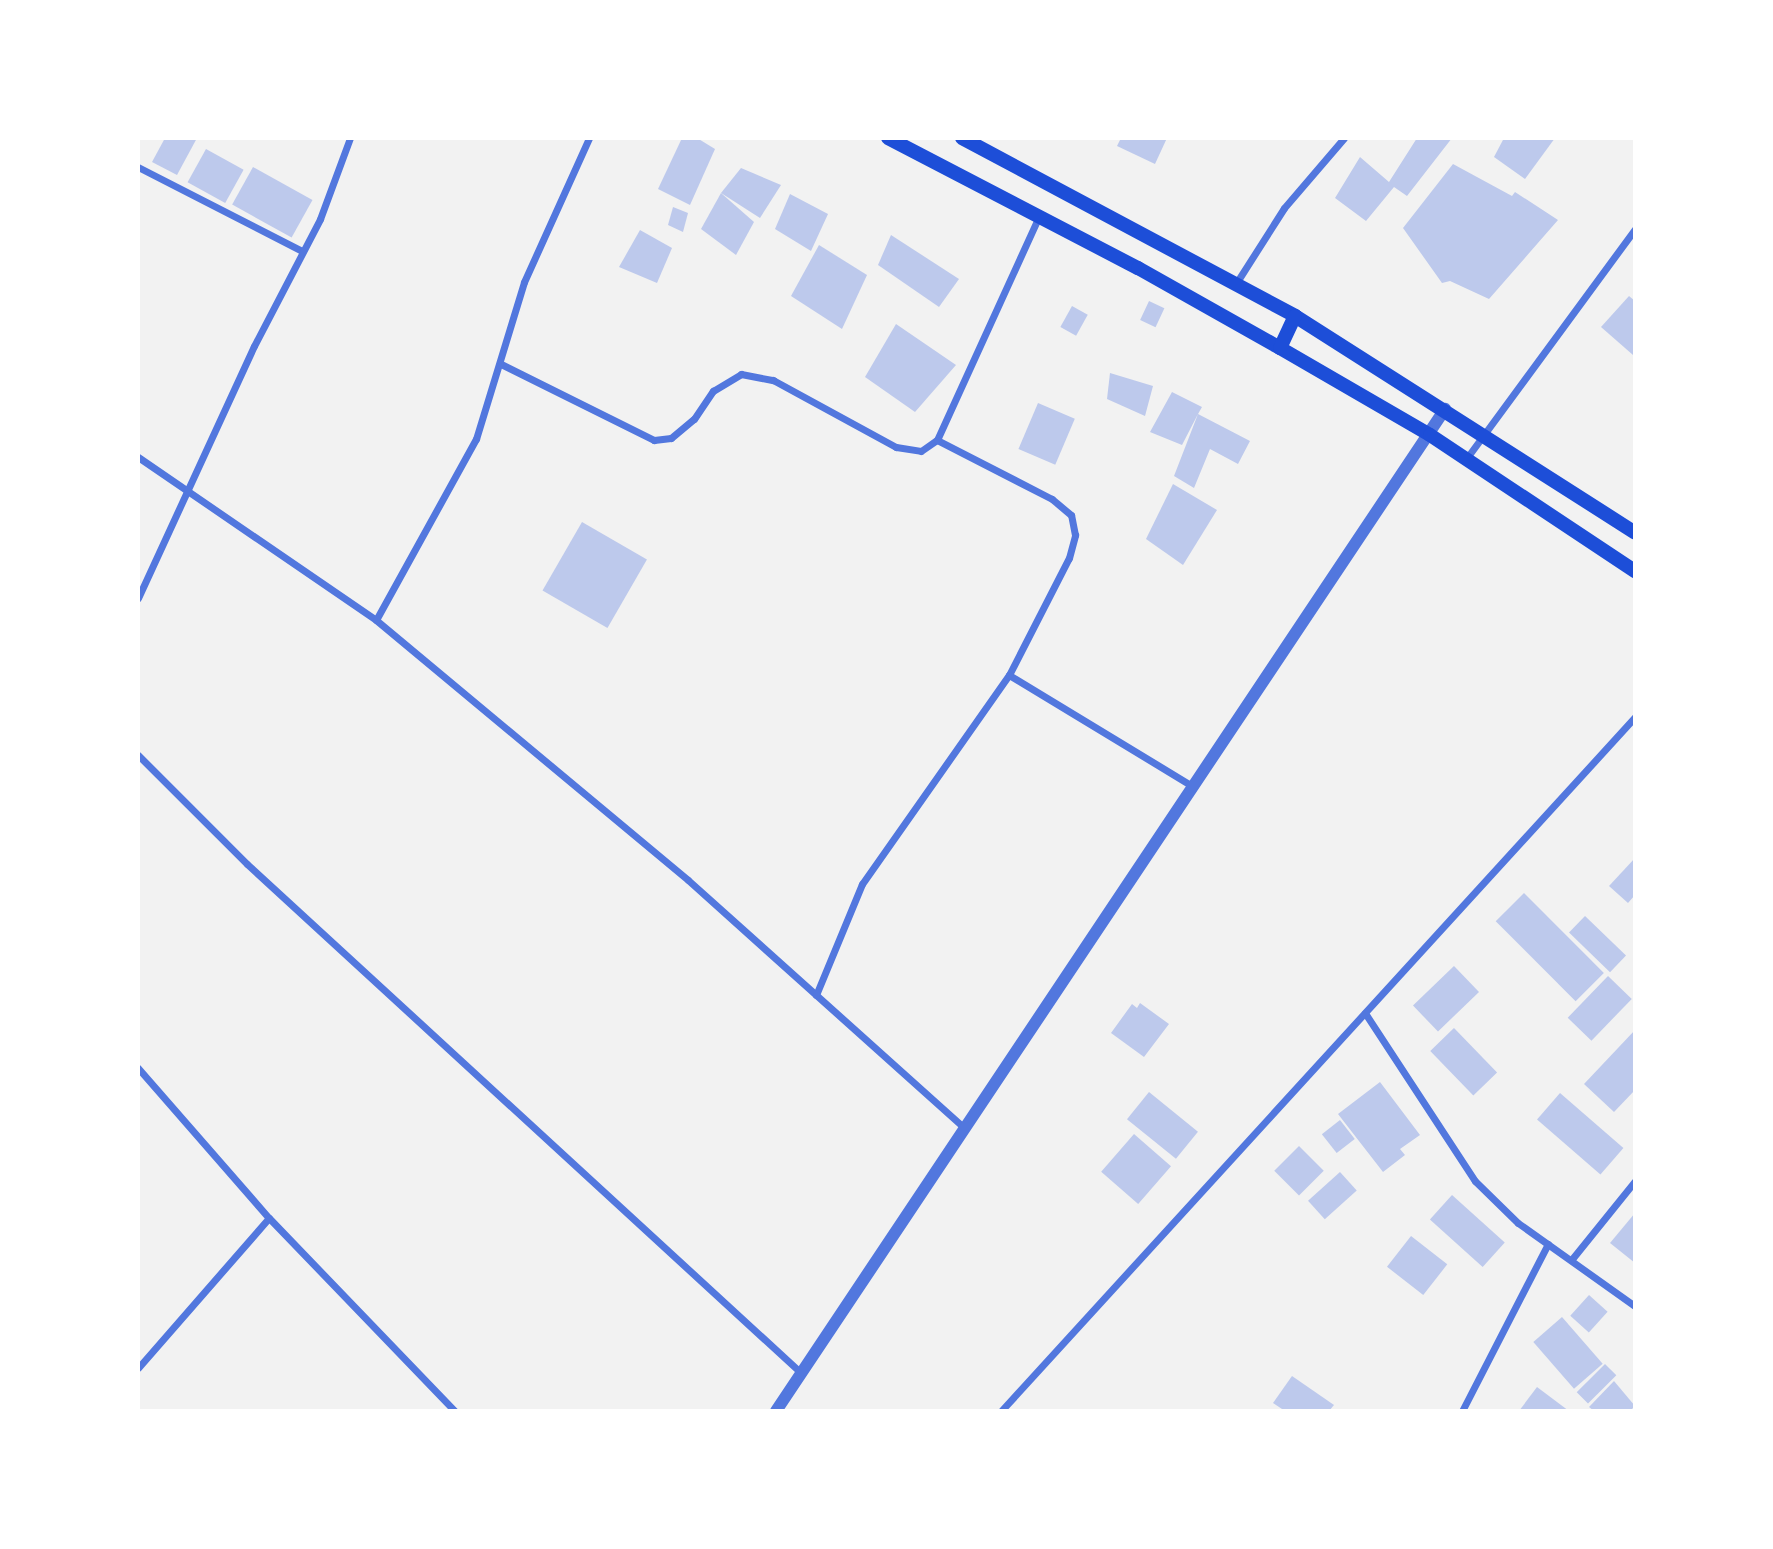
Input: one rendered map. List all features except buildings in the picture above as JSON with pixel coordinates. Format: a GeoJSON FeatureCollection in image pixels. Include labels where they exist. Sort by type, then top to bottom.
{"type":"FeatureCollection","features":[{"type":"Feature","properties":{"kind":"main road"},"geometry":{"type":"LineString","coordinates":[[888,138],[1039,216],[1280,348],[1430,435],[1635,571]]}},
{"type":"Feature","properties":{"kind":"main road"},"geometry":{"type":"LineString","coordinates":[[961,138],[1295,316],[1483,433],[1635,533]]}},
{"type":"Feature","properties":{"kind":"main road"},"geometry":{"type":"LineString","coordinates":[[1280,348],[1295,316]]}},
{"type":"Feature","properties":{"kind":"street"},"geometry":{"type":"LineString","coordinates":[[138,598],[302,251],[320,219],[350,138]]}},
{"type":"Feature","properties":{"kind":"street"},"geometry":{"type":"LineString","coordinates":[[376,620],[453,488],[476,439],[502,364],[524,282],[589,138]]}},
{"type":"Feature","properties":{"kind":"street"},"geometry":{"type":"LineString","coordinates":[[1235,285],[1284,208],[1344,138]]}},
{"type":"Feature","properties":{"kind":"street"},"geometry":{"type":"LineString","coordinates":[[138,167],[302,251]]}},
{"type":"Feature","properties":{"kind":"street"},"geometry":{"type":"LineString","coordinates":[[502,364],[654,440],[671,438],[694,419],[713,391],[741,374],[773,380],[908,452],[921,451],[937,439],[1039,216]]}},
{"type":"Feature","properties":{"kind":"street"},"geometry":{"type":"LineString","coordinates":[[1466,459],[1635,229]]}},
{"type":"Feature","properties":{"kind":"street"},"geometry":{"type":"LineString","coordinates":[[776,1411],[1195,788],[1445,409]]}},
{"type":"Feature","properties":{"kind":"street"},"geometry":{"type":"LineString","coordinates":[[816,995],[862,884],[1009,675],[1069,558],[1075,536],[1071,515],[1052,499],[937,439]]}},
{"type":"Feature","properties":{"kind":"street"},"geometry":{"type":"LineString","coordinates":[[138,457],[376,620],[688,880],[964,1128]]}},
{"type":"Feature","properties":{"kind":"street"},"geometry":{"type":"LineString","coordinates":[[1009,675],[1195,788]]}},
{"type":"Feature","properties":{"kind":"street"},"geometry":{"type":"LineString","coordinates":[[1002,1411],[1635,718]]}},
{"type":"Feature","properties":{"kind":"street"},"geometry":{"type":"LineString","coordinates":[[138,755],[247,864],[800,1372]]}},
{"type":"Feature","properties":{"kind":"street"},"geometry":{"type":"LineString","coordinates":[[1365,1013],[1475,1181],[1518,1223],[1635,1306]]}},
{"type":"Feature","properties":{"kind":"street"},"geometry":{"type":"LineString","coordinates":[[138,1068],[269,1218],[455,1411]]}},
{"type":"Feature","properties":{"kind":"street"},"geometry":{"type":"LineString","coordinates":[[1572,1259],[1635,1181]]}},
{"type":"Feature","properties":{"kind":"street"},"geometry":{"type":"LineString","coordinates":[[138,1368],[269,1218]]}},
{"type":"Feature","properties":{"kind":"street"},"geometry":{"type":"LineString","coordinates":[[1462,1411],[1548,1244]]}}]}
